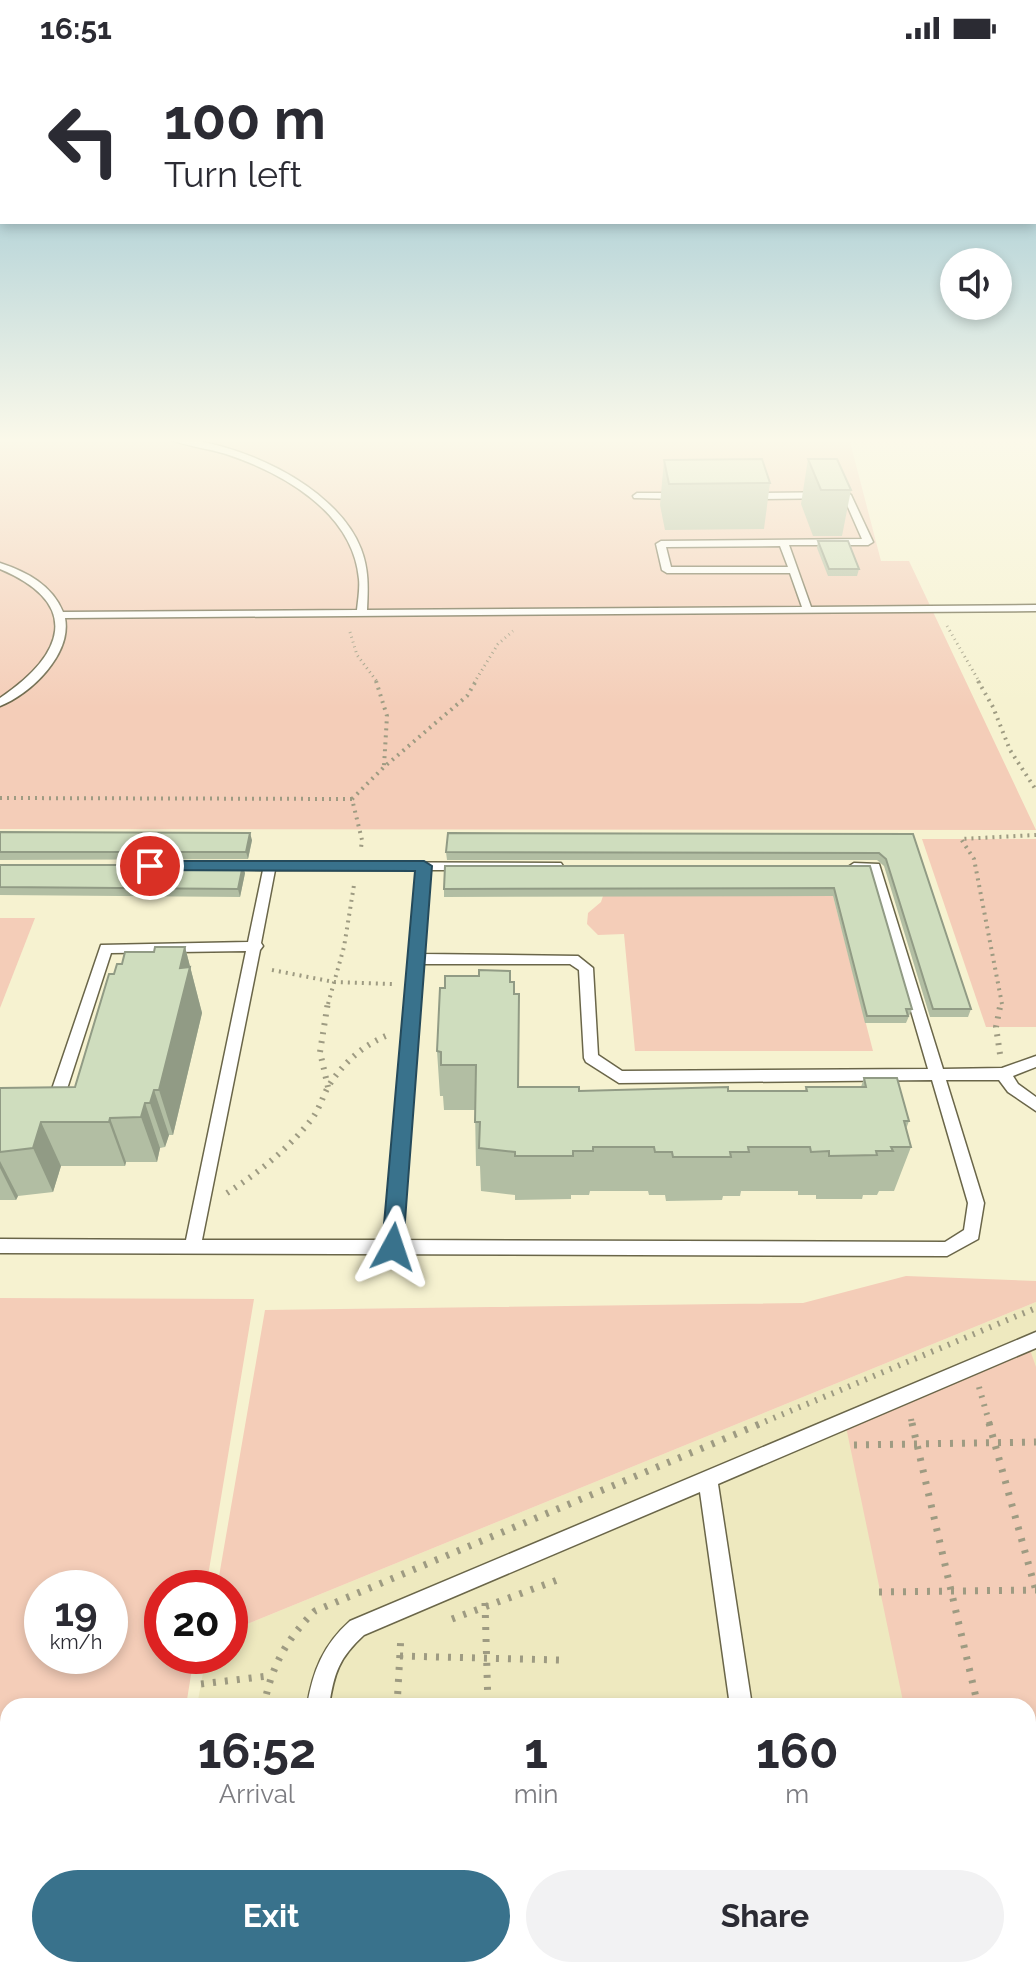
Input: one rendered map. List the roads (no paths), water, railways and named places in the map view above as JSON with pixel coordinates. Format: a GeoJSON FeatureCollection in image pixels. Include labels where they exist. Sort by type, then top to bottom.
{"type":"FeatureCollection","features":[{"type":"Feature","properties":{"kind":"lane"},"geometry":{"type":"LineString","coordinates":[[343,528],[354,544],[364,577],[362,614]]}},
{"type":"Feature","properties":{"kind":"lane"},"geometry":{"type":"LineString","coordinates":[[794,570],[667,570],[661,544],[868,542],[862,528]]}},
{"type":"Feature","properties":{"kind":"lane"},"geometry":{"type":"LineString","coordinates":[[784,543],[808,611]]}},
{"type":"Feature","properties":{"kind":"lane"},"geometry":{"type":"LineString","coordinates":[[0,566],[25,575],[49,593],[61,615],[58,645],[34,678],[0,703]]}},
{"type":"Feature","properties":{"kind":"lane"},"geometry":{"type":"LineString","coordinates":[[61,615],[1036,608]]}},
{"type":"Feature","properties":{"kind":"lane"},"geometry":{"type":"LineString","coordinates":[[207,866],[564,867]]}},
{"type":"Feature","properties":{"kind":"lane"},"geometry":{"type":"LineString","coordinates":[[193,1245],[270,866]]}},
{"type":"Feature","properties":{"kind":"lane"},"geometry":{"type":"LineString","coordinates":[[393,1247],[424,866]]}},
{"type":"Feature","properties":{"kind":"lane"},"geometry":{"type":"LineString","coordinates":[[0,1246],[947,1249],[972,1234],[976,1203],[875,867],[844,867]]}},
{"type":"Feature","properties":{"kind":"lane"},"geometry":{"type":"LineString","coordinates":[[29,1095],[58,1095],[106,948],[256,946]]}},
{"type":"Feature","properties":{"kind":"lane"},"geometry":{"type":"LineString","coordinates":[[418,959],[573,959],[586,968],[591,1058],[619,1077],[1003,1074],[1036,1061]]}},
{"type":"Feature","properties":{"kind":"lane"},"geometry":{"type":"LineString","coordinates":[[1003,1074],[1013,1088],[1036,1105]]}},
{"type":"Feature","properties":{"kind":"lane"},"geometry":{"type":"LineString","coordinates":[[319,1698],[324,1667],[338,1644],[357,1628],[1036,1340]]}},
{"type":"Feature","properties":{"kind":"lane"},"geometry":{"type":"LineString","coordinates":[[708,1480],[740,1698]]}}]}
